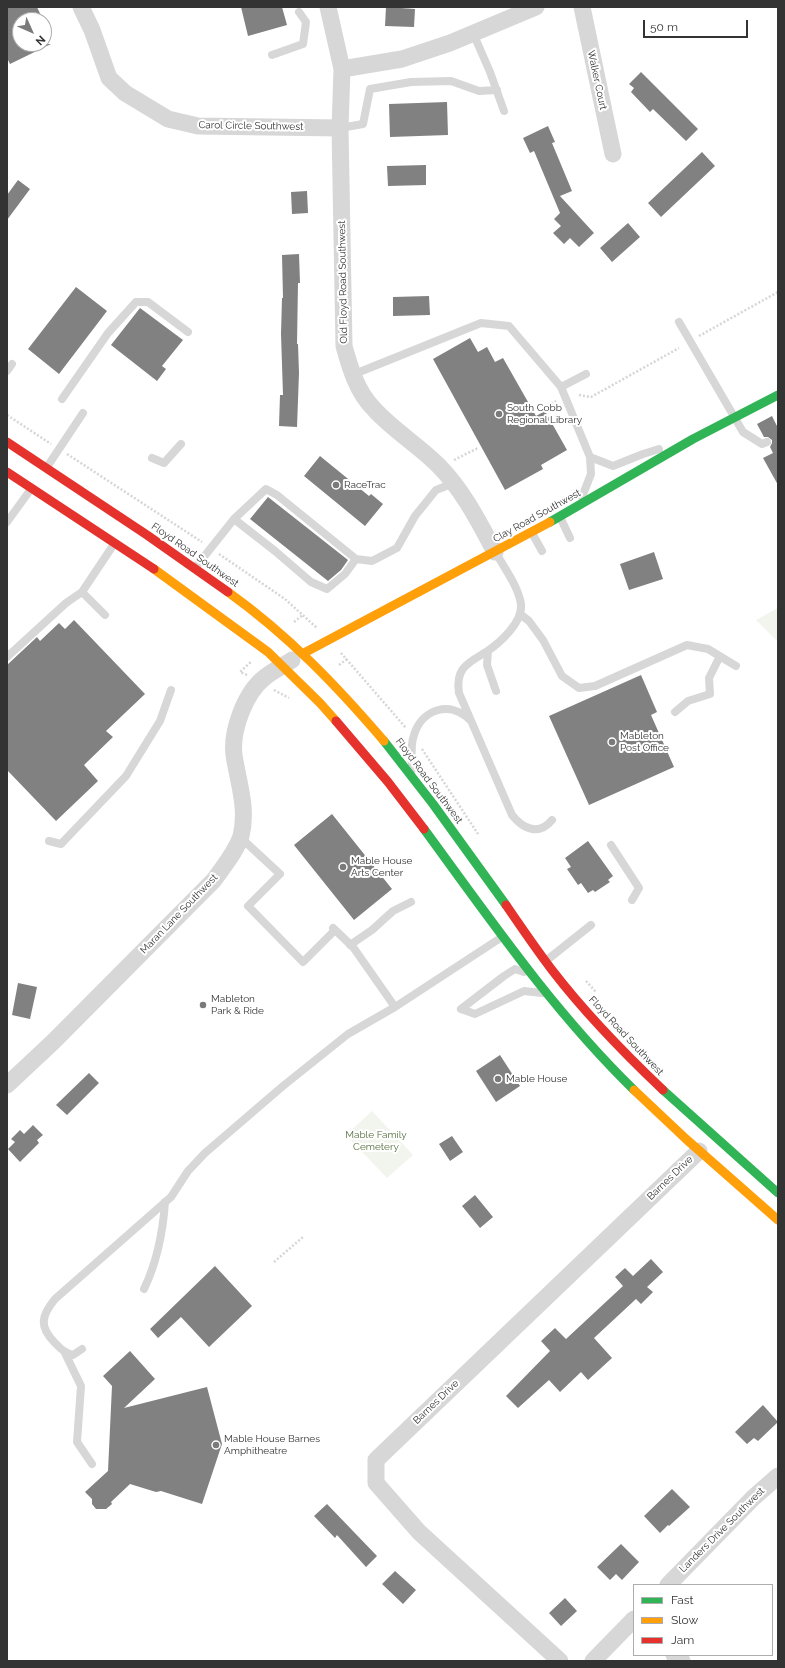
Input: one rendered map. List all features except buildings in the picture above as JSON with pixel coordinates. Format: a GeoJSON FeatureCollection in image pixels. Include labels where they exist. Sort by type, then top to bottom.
{"type":"FeatureCollection","features":[{"type":"Feature","properties":{"kind":"main road","name":"Clay Road Southwest"},"geometry":{"type":"LineString","coordinates":[[304,654],[531,533],[693,439],[778,395]]}},
{"type":"Feature","properties":{"kind":"main road","name":"Floyd Road Southwest"},"geometry":{"type":"LineString","coordinates":[[7,442],[144,532],[195,568],[230,593],[304,654],[386,743],[546,960],[592,1018],[648,1077],[713,1138],[778,1192]]}},
{"type":"Feature","properties":{"kind":"main road"},"geometry":{"type":"LineString","coordinates":[[7,472],[189,593],[283,666],[346,731],[387,782],[546,994],[610,1067],[698,1151],[778,1220]]}},
{"type":"Feature","properties":{"kind":"street","name":"Carol Circle Southwest"},"geometry":{"type":"LineString","coordinates":[[81,7],[92,30],[109,78],[125,93],[168,119],[198,126],[340,128]]}},
{"type":"Feature","properties":{"kind":"street","name":"Old Floyd Road Southwest"},"geometry":{"type":"LineString","coordinates":[[328,7],[342,69],[340,128],[344,346],[352,375],[373,409],[438,465],[454,483],[482,527],[495,552]]}},
{"type":"Feature","properties":{"kind":"street"},"geometry":{"type":"LineString","coordinates":[[342,69],[402,59],[473,33],[536,7]]}},
{"type":"Feature","properties":{"kind":"street","name":"Walker Court"},"geometry":{"type":"LineString","coordinates":[[582,7],[613,154]]}},
{"type":"Feature","properties":{"kind":"street","name":"Maran Lane Southwest"},"geometry":{"type":"LineString","coordinates":[[7,1085],[54,1041],[214,880],[231,856],[240,837],[243,813],[241,790],[234,753],[235,728],[245,704],[253,690],[263,678],[304,654]]}},
{"type":"Feature","properties":{"kind":"street","name":"Barnes Drive"},"geometry":{"type":"LineString","coordinates":[[560,1661],[419,1532],[376,1483],[376,1460],[698,1151]]}},
{"type":"Feature","properties":{"kind":"street","name":"Landers Drive Southwest"},"geometry":{"type":"LineString","coordinates":[[669,1584],[753,1498],[778,1476]]}},
{"type":"Feature","properties":{"kind":"street"},"geometry":{"type":"LineString","coordinates":[[593,1661],[632,1624]]}},
{"type":"Feature","properties":{"kind":"lane"},"geometry":{"type":"LineString","coordinates":[[272,55],[303,44],[306,22],[299,12]]}},
{"type":"Feature","properties":{"kind":"lane"},"geometry":{"type":"LineString","coordinates":[[473,33],[497,90],[504,111]]}},
{"type":"Feature","properties":{"kind":"lane"},"geometry":{"type":"LineString","coordinates":[[340,128],[363,124],[370,89],[411,82],[451,81],[478,91],[497,90]]}},
{"type":"Feature","properties":{"kind":"lane"},"geometry":{"type":"LineString","coordinates":[[62,398],[108,333],[136,302],[148,302],[188,332]]}},
{"type":"Feature","properties":{"kind":"lane"},"geometry":{"type":"LineString","coordinates":[[679,322],[743,432],[762,444],[767,442]]}},
{"type":"Feature","properties":{"kind":"lane"},"geometry":{"type":"LineString","coordinates":[[352,375],[481,323],[509,326],[561,387],[590,457],[591,474],[579,505]]}},
{"type":"Feature","properties":{"kind":"lane"},"geometry":{"type":"LineString","coordinates":[[7,371],[12,364]]}},
{"type":"Feature","properties":{"kind":"lane"},"geometry":{"type":"LineString","coordinates":[[561,387],[586,374]]}},
{"type":"Feature","properties":{"kind":"lane"},"geometry":{"type":"LineString","coordinates":[[46,468],[83,413]]}},
{"type":"Feature","properties":{"kind":"lane"},"geometry":{"type":"LineString","coordinates":[[590,457],[614,466],[643,454],[693,439]]}},
{"type":"Feature","properties":{"kind":"lane"},"geometry":{"type":"LineString","coordinates":[[152,458],[164,463],[181,444]]}},
{"type":"Feature","properties":{"kind":"lane"},"geometry":{"type":"LineString","coordinates":[[195,568],[234,519],[266,489],[277,495],[356,559],[372,561],[397,548],[415,516],[436,490],[454,483]]}},
{"type":"Feature","properties":{"kind":"lane"},"geometry":{"type":"LineString","coordinates":[[7,522],[32,488]]}},
{"type":"Feature","properties":{"kind":"lane"},"geometry":{"type":"LineString","coordinates":[[559,517],[570,538]]}},
{"type":"Feature","properties":{"kind":"lane"},"geometry":{"type":"LineString","coordinates":[[234,519],[311,582],[327,588],[345,574],[356,559]]}},
{"type":"Feature","properties":{"kind":"lane"},"geometry":{"type":"LineString","coordinates":[[531,533],[542,551]]}},
{"type":"Feature","properties":{"kind":"lane"},"geometry":{"type":"LineString","coordinates":[[7,657],[66,603],[82,592],[115,544]]}},
{"type":"Feature","properties":{"kind":"lane"},"geometry":{"type":"LineString","coordinates":[[495,552],[518,593],[521,606],[520,614],[516,623],[488,651],[468,662],[463,668],[458,680],[459,693],[512,815],[522,826],[535,830],[541,829],[552,820]]}},
{"type":"Feature","properties":{"kind":"lane"},"geometry":{"type":"LineString","coordinates":[[82,592],[105,615]]}},
{"type":"Feature","properties":{"kind":"lane"},"geometry":{"type":"LineString","coordinates":[[520,614],[529,621],[543,640],[562,676],[579,688],[595,686],[687,644],[708,648],[736,666]]}},
{"type":"Feature","properties":{"kind":"lane"},"geometry":{"type":"LineString","coordinates":[[488,651],[487,665],[496,691]]}},
{"type":"Feature","properties":{"kind":"lane"},"geometry":{"type":"LineString","coordinates":[[674,712],[688,702],[710,694],[709,678],[720,656]]}},
{"type":"Feature","properties":{"kind":"lane"},"geometry":{"type":"LineString","coordinates":[[49,842],[61,844],[126,776],[160,721],[171,690]]}},
{"type":"Feature","properties":{"kind":"lane"},"geometry":{"type":"LineString","coordinates":[[412,777],[413,737],[418,725],[434,712],[447,708],[461,712],[472,722]]}},
{"type":"Feature","properties":{"kind":"lane"},"geometry":{"type":"LineString","coordinates":[[240,837],[280,874],[248,906],[303,962],[334,929],[350,945],[395,1007]]}},
{"type":"Feature","properties":{"kind":"lane"},"geometry":{"type":"LineString","coordinates":[[611,845],[639,888],[632,900]]}},
{"type":"Feature","properties":{"kind":"lane"},"geometry":{"type":"LineString","coordinates":[[350,945],[372,930],[393,911],[411,902]]}},
{"type":"Feature","properties":{"kind":"lane"},"geometry":{"type":"LineString","coordinates":[[546,960],[591,925]]}},
{"type":"Feature","properties":{"kind":"lane"},"geometry":{"type":"LineString","coordinates":[[92,1464],[77,1442],[81,1386],[64,1353],[49,1337],[44,1327],[44,1317],[47,1308],[166,1202],[188,1171],[204,1153],[283,1086],[348,1034],[395,1007],[501,936],[524,949],[581,1016],[609,1036]]}},
{"type":"Feature","properties":{"kind":"lane"},"geometry":{"type":"LineString","coordinates":[[531,974],[515,969],[461,1009],[475,1014],[524,991],[546,994]]}},
{"type":"Feature","properties":{"kind":"lane"},"geometry":{"type":"LineString","coordinates":[[144,1289],[152,1273],[166,1202]]}},
{"type":"Feature","properties":{"kind":"lane"},"geometry":{"type":"LineString","coordinates":[[64,1353],[73,1355],[82,1349]]}},
{"type":"Feature","properties":{"kind":"path"},"geometry":{"type":"LineString","coordinates":[[698,337],[778,292]]}},
{"type":"Feature","properties":{"kind":"path"},"geometry":{"type":"LineString","coordinates":[[579,395],[591,397],[679,348]]}},
{"type":"Feature","properties":{"kind":"path"},"geometry":{"type":"LineString","coordinates":[[544,407],[558,400]]}},
{"type":"Feature","properties":{"kind":"path"},"geometry":{"type":"LineString","coordinates":[[454,460],[478,448]]}},
{"type":"Feature","properties":{"kind":"path"},"geometry":{"type":"LineString","coordinates":[[274,1262],[303,1238]]}},
{"type":"Feature","properties":{"kind":"green space"},"geometry":{"type":"Polygon","coordinates":[[[778,608],[778,642],[756,620],[778,608]]]}},
{"type":"Feature","properties":{"kind":"green space","name":"Mable Family Cemetery"},"geometry":{"type":"Polygon","coordinates":[[[372,1111],[413,1155],[387,1178],[346,1135],[372,1111]]]}},
{"type":"Feature","properties":{"kind":"traffic: fast"},"geometry":{"type":"LineString","coordinates":[[550,522],[693,439],[778,395]]}},
{"type":"Feature","properties":{"kind":"traffic: fast"},"geometry":{"type":"LineString","coordinates":[[384,741],[433,804],[506,905]]}},
{"type":"Feature","properties":{"kind":"traffic: fast"},"geometry":{"type":"LineString","coordinates":[[424,829],[523,964],[576,1029],[634,1090]]}},
{"type":"Feature","properties":{"kind":"traffic: fast"},"geometry":{"type":"LineString","coordinates":[[663,1090],[778,1193]]}},
{"type":"Feature","properties":{"kind":"traffic: slow"},"geometry":{"type":"LineString","coordinates":[[304,653],[550,522]]}},
{"type":"Feature","properties":{"kind":"traffic: slow"},"geometry":{"type":"LineString","coordinates":[[154,569],[268,652],[320,703],[336,721]]}},
{"type":"Feature","properties":{"kind":"traffic: slow"},"geometry":{"type":"LineString","coordinates":[[228,592],[250,608],[291,643],[348,700],[384,741]]}},
{"type":"Feature","properties":{"kind":"traffic: slow"},"geometry":{"type":"LineString","coordinates":[[634,1090],[686,1139],[778,1220]]}},
{"type":"Feature","properties":{"kind":"traffic: jam"},"geometry":{"type":"LineString","coordinates":[[7,442],[147,535],[228,592]]}},
{"type":"Feature","properties":{"kind":"traffic: jam"},"geometry":{"type":"LineString","coordinates":[[7,472],[154,569]]}},
{"type":"Feature","properties":{"kind":"traffic: jam"},"geometry":{"type":"LineString","coordinates":[[336,721],[388,782],[424,829]]}},
{"type":"Feature","properties":{"kind":"traffic: jam"},"geometry":{"type":"LineString","coordinates":[[506,905],[546,962],[578,1002],[619,1047],[663,1090]]}},
{"type":"Feature","properties":{"kind":"place","name":"South Cobb Regional Library"},"geometry":{"type":"Point","coordinates":[499,414]}},
{"type":"Feature","properties":{"kind":"place","name":"RaceTrac"},"geometry":{"type":"Point","coordinates":[336,485]}},
{"type":"Feature","properties":{"kind":"place","name":"Mableton Post Office"},"geometry":{"type":"Point","coordinates":[612,742]}},
{"type":"Feature","properties":{"kind":"place","name":"Mable House Arts Center"},"geometry":{"type":"Point","coordinates":[343,867]}},
{"type":"Feature","properties":{"kind":"place","name":"Mableton Park & Ride"},"geometry":{"type":"Point","coordinates":[203,1005]}},
{"type":"Feature","properties":{"kind":"place","name":"Mable House"},"geometry":{"type":"Point","coordinates":[498,1079]}},
{"type":"Feature","properties":{"kind":"place","name":"Mable House Barnes Amphitheatre"},"geometry":{"type":"Point","coordinates":[216,1445]}}]}
